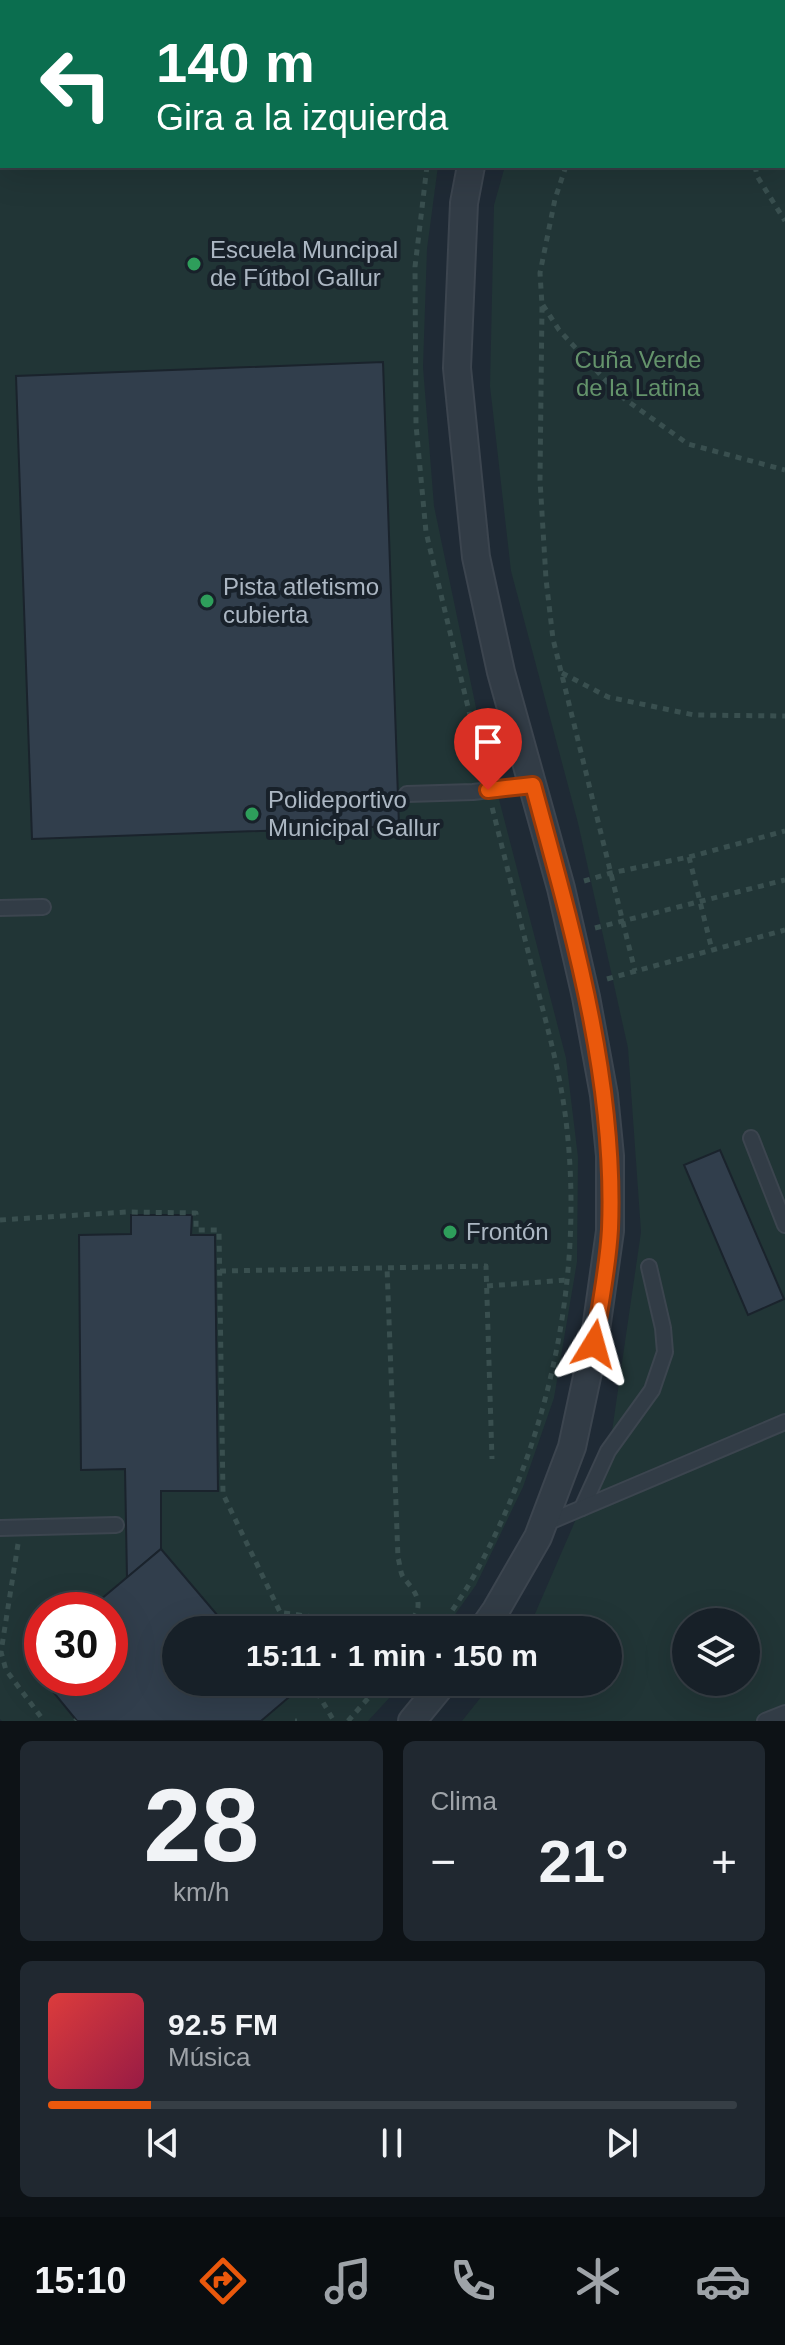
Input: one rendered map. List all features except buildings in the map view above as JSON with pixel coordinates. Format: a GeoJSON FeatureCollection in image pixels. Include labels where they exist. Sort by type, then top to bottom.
{"type":"FeatureCollection","features":[{"type":"Feature","properties":{"kind":"street"},"geometry":{"type":"LineString","coordinates":[[471,168],[464,203],[457,368],[476,557],[501,672],[561,888],[583,985],[604,1095],[610,1156],[610,1231],[594,1344],[572,1447],[538,1537],[491,1616]]}},
{"type":"Feature","properties":{"kind":"street"},"geometry":{"type":"LineString","coordinates":[[412,1721],[433,1696]]}},
{"type":"Feature","properties":{"kind":"lane"},"geometry":{"type":"LineString","coordinates":[[407,794],[533,785]]}},
{"type":"Feature","properties":{"kind":"lane"},"geometry":{"type":"LineString","coordinates":[[0,908],[43,907]]}},
{"type":"Feature","properties":{"kind":"lane"},"geometry":{"type":"LineString","coordinates":[[751,1138],[785,1225]]}},
{"type":"Feature","properties":{"kind":"lane"},"geometry":{"type":"LineString","coordinates":[[582,1508],[608,1451],[652,1390],[665,1352],[663,1328],[649,1267]]}},
{"type":"Feature","properties":{"kind":"lane"},"geometry":{"type":"LineString","coordinates":[[542,1525],[785,1422]]}},
{"type":"Feature","properties":{"kind":"lane"},"geometry":{"type":"LineString","coordinates":[[0,1528],[116,1525]]}},
{"type":"Feature","properties":{"kind":"lane"},"geometry":{"type":"LineString","coordinates":[[765,1721],[785,1713]]}},
{"type":"Feature","properties":{"kind":"path"},"geometry":{"type":"LineString","coordinates":[[427,168],[415,267],[416,425],[426,532],[553,1051],[565,1112],[571,1231],[559,1338],[541,1413],[513,1493],[475,1575],[448,1616]]}},
{"type":"Feature","properties":{"kind":"path"},"geometry":{"type":"LineString","coordinates":[[565,168],[555,199],[540,273],[540,480],[548,594],[553,639],[635,971]]}},
{"type":"Feature","properties":{"kind":"path"},"geometry":{"type":"LineString","coordinates":[[755,168],[757,176],[785,221]]}},
{"type":"Feature","properties":{"kind":"path"},"geometry":{"type":"LineString","coordinates":[[542,305],[559,330],[619,395],[688,444],[785,470]]}},
{"type":"Feature","properties":{"kind":"path"},"geometry":{"type":"LineString","coordinates":[[562,672],[608,697],[694,715],[785,716]]}},
{"type":"Feature","properties":{"kind":"path"},"geometry":{"type":"LineString","coordinates":[[561,888],[785,831]]}},
{"type":"Feature","properties":{"kind":"path"},"geometry":{"type":"LineString","coordinates":[[689,857],[712,950]]}},
{"type":"Feature","properties":{"kind":"path"},"geometry":{"type":"LineString","coordinates":[[571,934],[785,880]]}},
{"type":"Feature","properties":{"kind":"path"},"geometry":{"type":"LineString","coordinates":[[583,985],[785,930]]}},
{"type":"Feature","properties":{"kind":"path"},"geometry":{"type":"LineString","coordinates":[[0,1220],[127,1212],[196,1213],[196,1230],[219,1230],[223,1494],[280,1612],[285,1616]]}},
{"type":"Feature","properties":{"kind":"path"},"geometry":{"type":"LineString","coordinates":[[220,1271],[486,1266],[492,1459]]}},
{"type":"Feature","properties":{"kind":"path"},"geometry":{"type":"LineString","coordinates":[[280,1612],[396,1628],[408,1624],[416,1615],[418,1604],[414,1589],[403,1578],[398,1558],[387,1267]]}},
{"type":"Feature","properties":{"kind":"path"},"geometry":{"type":"LineString","coordinates":[[487,1286],[567,1280]]}},
{"type":"Feature","properties":{"kind":"path"},"geometry":{"type":"LineString","coordinates":[[20,1528],[1,1652],[6,1670],[44,1721]]}},
{"type":"Feature","properties":{"kind":"path"},"geometry":{"type":"LineString","coordinates":[[319,1696],[334,1721]]}},
{"type":"Feature","properties":{"kind":"path"},"geometry":{"type":"LineString","coordinates":[[348,1721],[370,1696]]}},
{"type":"Feature","properties":{"kind":"green space","name":"Polideportivo Municipal Gallur"},"geometry":{"type":"Polygon","coordinates":[[[0,168],[438,168],[427,249],[423,367],[434,506],[479,722],[566,1058],[578,1157],[577,1262],[554,1398],[523,1487],[476,1585],[454,1616],[162,1616],[162,1696],[391,1696],[368,1721],[0,1719],[0,168]]]}},
{"type":"Feature","properties":{"kind":"green space","name":"Cuña Verde de la Latina"},"geometry":{"type":"Polygon","coordinates":[[[504,168],[785,168],[785,1721],[462,1721],[482,1696],[622,1696],[622,1616],[534,1616],[611,1438],[641,1232],[628,1048],[578,823],[511,571],[490,386],[494,205],[504,168]]]}},
{"type":"Feature","properties":{"kind":"place","name":"Escuela Muncipal de Fútbol Gallur"},"geometry":{"type":"Point","coordinates":[194,264]}},
{"type":"Feature","properties":{"kind":"place","name":"Pista atletismo cubierta"},"geometry":{"type":"Point","coordinates":[207,601]}},
{"type":"Feature","properties":{"kind":"place","name":"Polideportivo Municipal Gallur"},"geometry":{"type":"Point","coordinates":[252,814]}},
{"type":"Feature","properties":{"kind":"place","name":"Frontón"},"geometry":{"type":"Point","coordinates":[450,1232]}},
{"type":"Feature","properties":{"kind":"route"},"geometry":{"type":"LineString","coordinates":[[488,790],[533,785],[586,997],[604,1095],[610,1156],[610,1231],[594,1344]]}}]}
